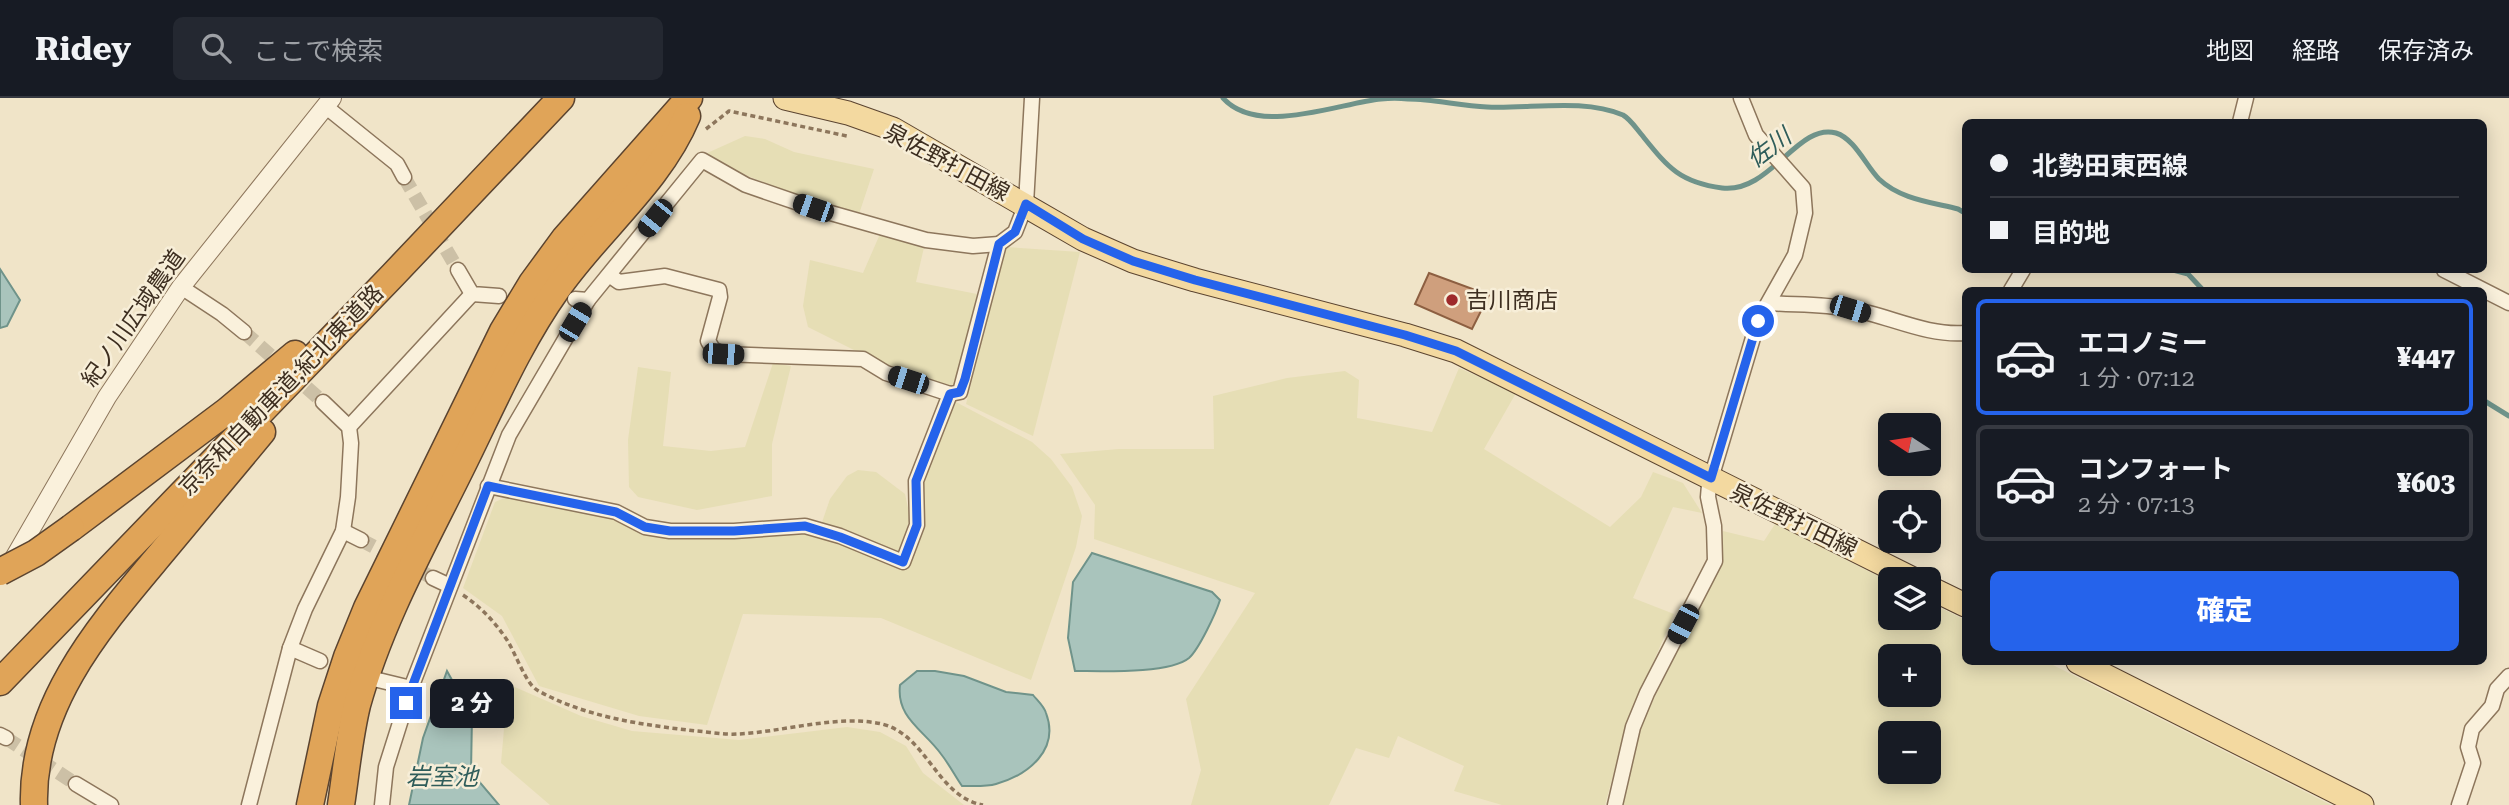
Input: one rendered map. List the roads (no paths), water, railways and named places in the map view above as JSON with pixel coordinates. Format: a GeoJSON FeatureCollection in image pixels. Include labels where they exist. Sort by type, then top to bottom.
{"type":"FeatureCollection","features":[{"type":"Feature","properties":{"kind":"highway","name":"京奈和自動車道;紀北東道路"},"geometry":{"type":"LineString","coordinates":[[3,679],[561,98]]}},
{"type":"Feature","properties":{"kind":"highway"},"geometry":{"type":"LineString","coordinates":[[310,805],[331,706],[347,657],[367,608],[503,331],[532,283],[565,238],[689,98]]}},
{"type":"Feature","properties":{"kind":"highway"},"geometry":{"type":"LineString","coordinates":[[341,805],[357,707],[382,634],[496,396],[556,290],[589,247],[659,168],[682,128],[695,98]]}},
{"type":"Feature","properties":{"kind":"highway"},"geometry":{"type":"LineString","coordinates":[[0,572],[71,528],[227,411],[327,326],[453,197],[529,131]]}},
{"type":"Feature","properties":{"kind":"highway"},"geometry":{"type":"LineString","coordinates":[[34,805],[36,769],[51,710],[97,632],[393,275]]}},
{"type":"Feature","properties":{"kind":"highway"},"geometry":{"type":"LineString","coordinates":[[317,805],[322,754]]}},
{"type":"Feature","properties":{"kind":"main road","name":"泉佐野打田線"},"geometry":{"type":"LineString","coordinates":[[785,98],[848,113],[893,129],[1083,239],[1133,261],[1456,351],[1889,567]]}},
{"type":"Feature","properties":{"kind":"main road"},"geometry":{"type":"LineString","coordinates":[[1941,593],[1962,604]]}},
{"type":"Feature","properties":{"kind":"main road"},"geometry":{"type":"LineString","coordinates":[[2084,665],[2362,805]]}},
{"type":"Feature","properties":{"kind":"street"},"geometry":{"type":"LineString","coordinates":[[382,805],[386,767],[411,688],[509,435],[581,300],[609,275],[702,160],[746,185],[813,208],[926,240],[973,246],[999,244],[1015,232],[1026,204],[1032,98]]}},
{"type":"Feature","properties":{"kind":"street"},"geometry":{"type":"LineString","coordinates":[[1615,805],[1633,727],[1647,693],[1715,561],[1714,526],[1708,497],[1711,478],[1758,321],[1795,255],[1805,213],[1803,188],[1756,135],[1741,98]]}},
{"type":"Feature","properties":{"kind":"street"},"geometry":{"type":"LineString","coordinates":[[2241,119],[2246,98]]}},
{"type":"Feature","properties":{"kind":"street"},"geometry":{"type":"LineString","coordinates":[[328,102],[397,164],[404,177]]}},
{"type":"Feature","properties":{"kind":"street","name":"紀ノ川広域農道"},"geometry":{"type":"LineString","coordinates":[[0,583],[107,397],[181,287],[328,102]]}},
{"type":"Feature","properties":{"kind":"street"},"geometry":{"type":"LineString","coordinates":[[609,275],[619,282],[665,276],[719,290],[720,297],[708,341],[713,349],[723,354],[863,359],[886,373],[950,394],[960,392],[965,379],[999,244]]}},
{"type":"Feature","properties":{"kind":"street"},"geometry":{"type":"LineString","coordinates":[[458,270],[472,294]]}},
{"type":"Feature","properties":{"kind":"street"},"geometry":{"type":"LineString","coordinates":[[2450,273],[2477,287]]}},
{"type":"Feature","properties":{"kind":"street"},"geometry":{"type":"LineString","coordinates":[[181,287],[244,332]]}},
{"type":"Feature","properties":{"kind":"street"},"geometry":{"type":"LineString","coordinates":[[2487,292],[2509,303]]}},
{"type":"Feature","properties":{"kind":"street"},"geometry":{"type":"LineString","coordinates":[[472,294],[499,296]]}},
{"type":"Feature","properties":{"kind":"street"},"geometry":{"type":"LineString","coordinates":[[349,427],[472,294]]}},
{"type":"Feature","properties":{"kind":"street"},"geometry":{"type":"LineString","coordinates":[[1769,303],[1850,309],[1933,331],[1962,333]]}},
{"type":"Feature","properties":{"kind":"street"},"geometry":{"type":"LineString","coordinates":[[488,486],[616,512],[645,527],[670,531],[734,531],[805,526],[903,562],[917,525],[916,481],[950,394]]}},
{"type":"Feature","properties":{"kind":"street"},"geometry":{"type":"LineString","coordinates":[[249,805],[290,648],[305,609],[343,531],[349,484],[349,427],[323,402]]}},
{"type":"Feature","properties":{"kind":"street"},"geometry":{"type":"LineString","coordinates":[[343,531],[361,540]]}},
{"type":"Feature","properties":{"kind":"street"},"geometry":{"type":"LineString","coordinates":[[433,578],[450,586]]}},
{"type":"Feature","properties":{"kind":"street"},"geometry":{"type":"LineString","coordinates":[[290,648],[320,661]]}},
{"type":"Feature","properties":{"kind":"street"},"geometry":{"type":"LineString","coordinates":[[2459,805],[2473,763],[2468,747],[2472,729],[2492,706],[2497,689],[2509,676]]}},
{"type":"Feature","properties":{"kind":"street"},"geometry":{"type":"LineString","coordinates":[[378,680],[411,688]]}},
{"type":"Feature","properties":{"kind":"street"},"geometry":{"type":"LineString","coordinates":[[76,784],[111,805]]}},
{"type":"Feature","properties":{"kind":"water"},"geometry":{"type":"Polygon","coordinates":[[[0,269],[20,300],[7,326],[0,328],[0,269]]]}},
{"type":"Feature","properties":{"kind":"water"},"geometry":{"type":"Polygon","coordinates":[[[1092,553],[1212,592],[1220,600],[1202,639],[1189,658],[1167,667],[1151,669],[1075,671],[1068,638],[1073,582],[1092,553]]]}},
{"type":"Feature","properties":{"kind":"water","name":"岩室池"},"geometry":{"type":"Polygon","coordinates":[[[447,671],[472,716],[471,772],[499,805],[409,805],[423,738],[447,671]]]}},
{"type":"Feature","properties":{"kind":"water"},"geometry":{"type":"Polygon","coordinates":[[[917,671],[964,676],[1006,692],[1033,695],[1045,710],[1049,726],[1045,749],[1030,767],[1008,780],[988,786],[962,786],[944,758],[913,723],[902,706],[900,685],[917,671]]]}},
{"type":"Feature","properties":{"kind":"waterway","name":"佐川"},"geometry":{"type":"LineString","coordinates":[[1223,98],[1238,109],[1277,117],[1391,98],[1487,107],[1591,107],[1626,117],[1666,164],[1684,177],[1722,188],[1739,187],[1755,180],[1809,138],[1822,132],[1836,133],[1849,141],[1874,174],[1887,186],[1926,202],[1962,211]]}},
{"type":"Feature","properties":{"kind":"waterway","name":"佐川"},"geometry":{"type":"LineString","coordinates":[[2184,273],[2200,287]]}},
{"type":"Feature","properties":{"kind":"waterway","name":"佐川"},"geometry":{"type":"LineString","coordinates":[[2487,402],[2509,416]]}},
{"type":"Feature","properties":{"kind":"tunnel"},"geometry":{"type":"LineString","coordinates":[[404,177],[458,270]]}},
{"type":"Feature","properties":{"kind":"tunnel"},"geometry":{"type":"LineString","coordinates":[[244,332],[323,402]]}},
{"type":"Feature","properties":{"kind":"tunnel"},"geometry":{"type":"LineString","coordinates":[[361,540],[433,578]]}},
{"type":"Feature","properties":{"kind":"tunnel"},"geometry":{"type":"LineString","coordinates":[[6,738],[76,784]]}},
{"type":"Feature","properties":{"kind":"place","name":"吉川商店"},"geometry":{"type":"Point","coordinates":[1452,300]}}]}
